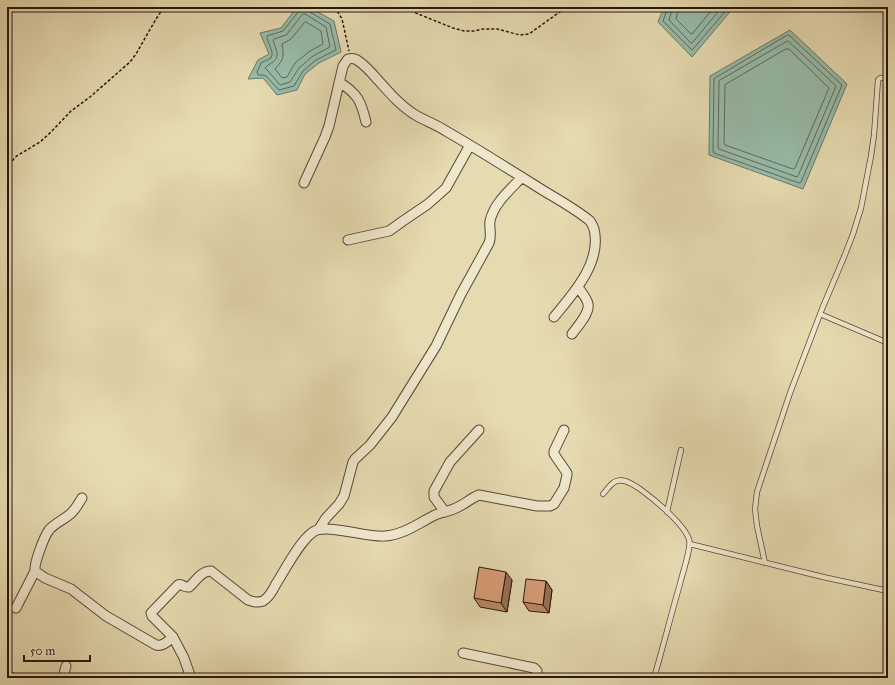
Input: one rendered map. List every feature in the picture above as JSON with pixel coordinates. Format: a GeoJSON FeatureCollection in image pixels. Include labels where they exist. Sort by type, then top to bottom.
{"type":"FeatureCollection","features":[{"type":"Feature","properties":{"kind":"street"},"geometry":{"type":"LineString","coordinates":[[304,183],[329,126],[345,63],[350,58],[356,59],[365,66],[389,92],[416,115],[445,130],[522,177],[580,214],[592,224],[595,233],[593,257],[582,282],[554,317]]}},
{"type":"Feature","properties":{"kind":"street"},"geometry":{"type":"LineString","coordinates":[[339,82],[349,88],[358,99],[363,109],[366,122]]}},
{"type":"Feature","properties":{"kind":"street"},"geometry":{"type":"LineString","coordinates":[[348,240],[388,230],[400,224],[428,204],[446,188],[470,146]]}},
{"type":"Feature","properties":{"kind":"street"},"geometry":{"type":"LineString","coordinates":[[191,678],[184,658],[173,637],[152,616],[151,613],[178,585],[181,584],[189,587],[206,571],[211,570],[248,600],[254,602],[266,599],[300,546],[319,529],[326,518],[339,504],[344,496],[353,462],[370,445],[392,417],[436,346],[461,294],[489,243],[491,235],[490,224],[494,210],[522,177]]}},
{"type":"Feature","properties":{"kind":"street"},"geometry":{"type":"LineString","coordinates":[[572,334],[588,308],[588,303],[578,287]]}},
{"type":"Feature","properties":{"kind":"street"},"geometry":{"type":"LineString","coordinates":[[445,512],[434,497],[434,491],[450,462],[480,430]]}},
{"type":"Feature","properties":{"kind":"street"},"geometry":{"type":"LineString","coordinates":[[319,529],[329,529],[371,536],[390,536],[399,534],[437,514],[459,507],[479,495],[537,506],[550,506],[554,504],[564,488],[567,475],[554,454],[564,430]]}},
{"type":"Feature","properties":{"kind":"street"},"geometry":{"type":"LineString","coordinates":[[16,608],[35,571],[37,559],[47,533],[70,514],[82,498]]}},
{"type":"Feature","properties":{"kind":"street"},"geometry":{"type":"LineString","coordinates":[[35,571],[44,578],[71,588],[106,616],[156,645],[160,646],[173,637]]}},
{"type":"Feature","properties":{"kind":"street"},"geometry":{"type":"LineString","coordinates":[[463,653],[534,668],[538,673],[537,678]]}},
{"type":"Feature","properties":{"kind":"street"},"geometry":{"type":"LineString","coordinates":[[62,678],[66,666]]}},
{"type":"Feature","properties":{"kind":"street"},"geometry":{"type":"LineString","coordinates":[[7,675],[12,678]]}},
{"type":"Feature","properties":{"kind":"lane"},"geometry":{"type":"LineString","coordinates":[[765,563],[757,526],[755,509],[756,492],[790,393],[820,314],[853,234],[861,208],[874,135],[878,80],[881,78],[888,81]]}},
{"type":"Feature","properties":{"kind":"lane"},"geometry":{"type":"LineString","coordinates":[[820,314],[888,343]]}},
{"type":"Feature","properties":{"kind":"lane"},"geometry":{"type":"LineString","coordinates":[[667,512],[681,450]]}},
{"type":"Feature","properties":{"kind":"lane"},"geometry":{"type":"LineString","coordinates":[[602,494],[612,483],[616,481],[625,481],[633,484],[667,512],[685,531],[690,544],[654,678]]}},
{"type":"Feature","properties":{"kind":"lane"},"geometry":{"type":"LineString","coordinates":[[690,544],[823,577],[888,591]]}},
{"type":"Feature","properties":{"kind":"path"},"geometry":{"type":"LineString","coordinates":[[7,185],[11,163],[15,157],[40,142],[71,111],[130,62],[164,7]]}},
{"type":"Feature","properties":{"kind":"path"},"geometry":{"type":"LineString","coordinates":[[335,7],[342,19],[350,58]]}},
{"type":"Feature","properties":{"kind":"path"},"geometry":{"type":"LineString","coordinates":[[401,7],[453,28],[474,31],[483,29],[497,29],[525,35],[530,34],[567,7]]}},
{"type":"Feature","properties":{"kind":"water"},"geometry":{"type":"Polygon","coordinates":[[[297,7],[309,7],[334,21],[341,52],[319,63],[305,74],[297,90],[277,95],[263,78],[248,79],[258,60],[269,54],[260,33],[281,28],[297,7]]]}},
{"type":"Feature","properties":{"kind":"water"},"geometry":{"type":"Polygon","coordinates":[[[664,7],[734,7],[692,57],[658,22],[664,7]]]}},
{"type":"Feature","properties":{"kind":"water"},"geometry":{"type":"Polygon","coordinates":[[[790,30],[847,84],[803,189],[709,155],[710,76],[790,30]]]}},
{"type":"Feature","properties":{"kind":"building"},"geometry":{"type":"Polygon","coordinates":[[[479,567],[506,572],[501,603],[474,598],[479,567]]]}},
{"type":"Feature","properties":{"kind":"building"},"geometry":{"type":"Polygon","coordinates":[[[526,579],[546,581],[543,605],[523,602],[526,579]]]}}]}
